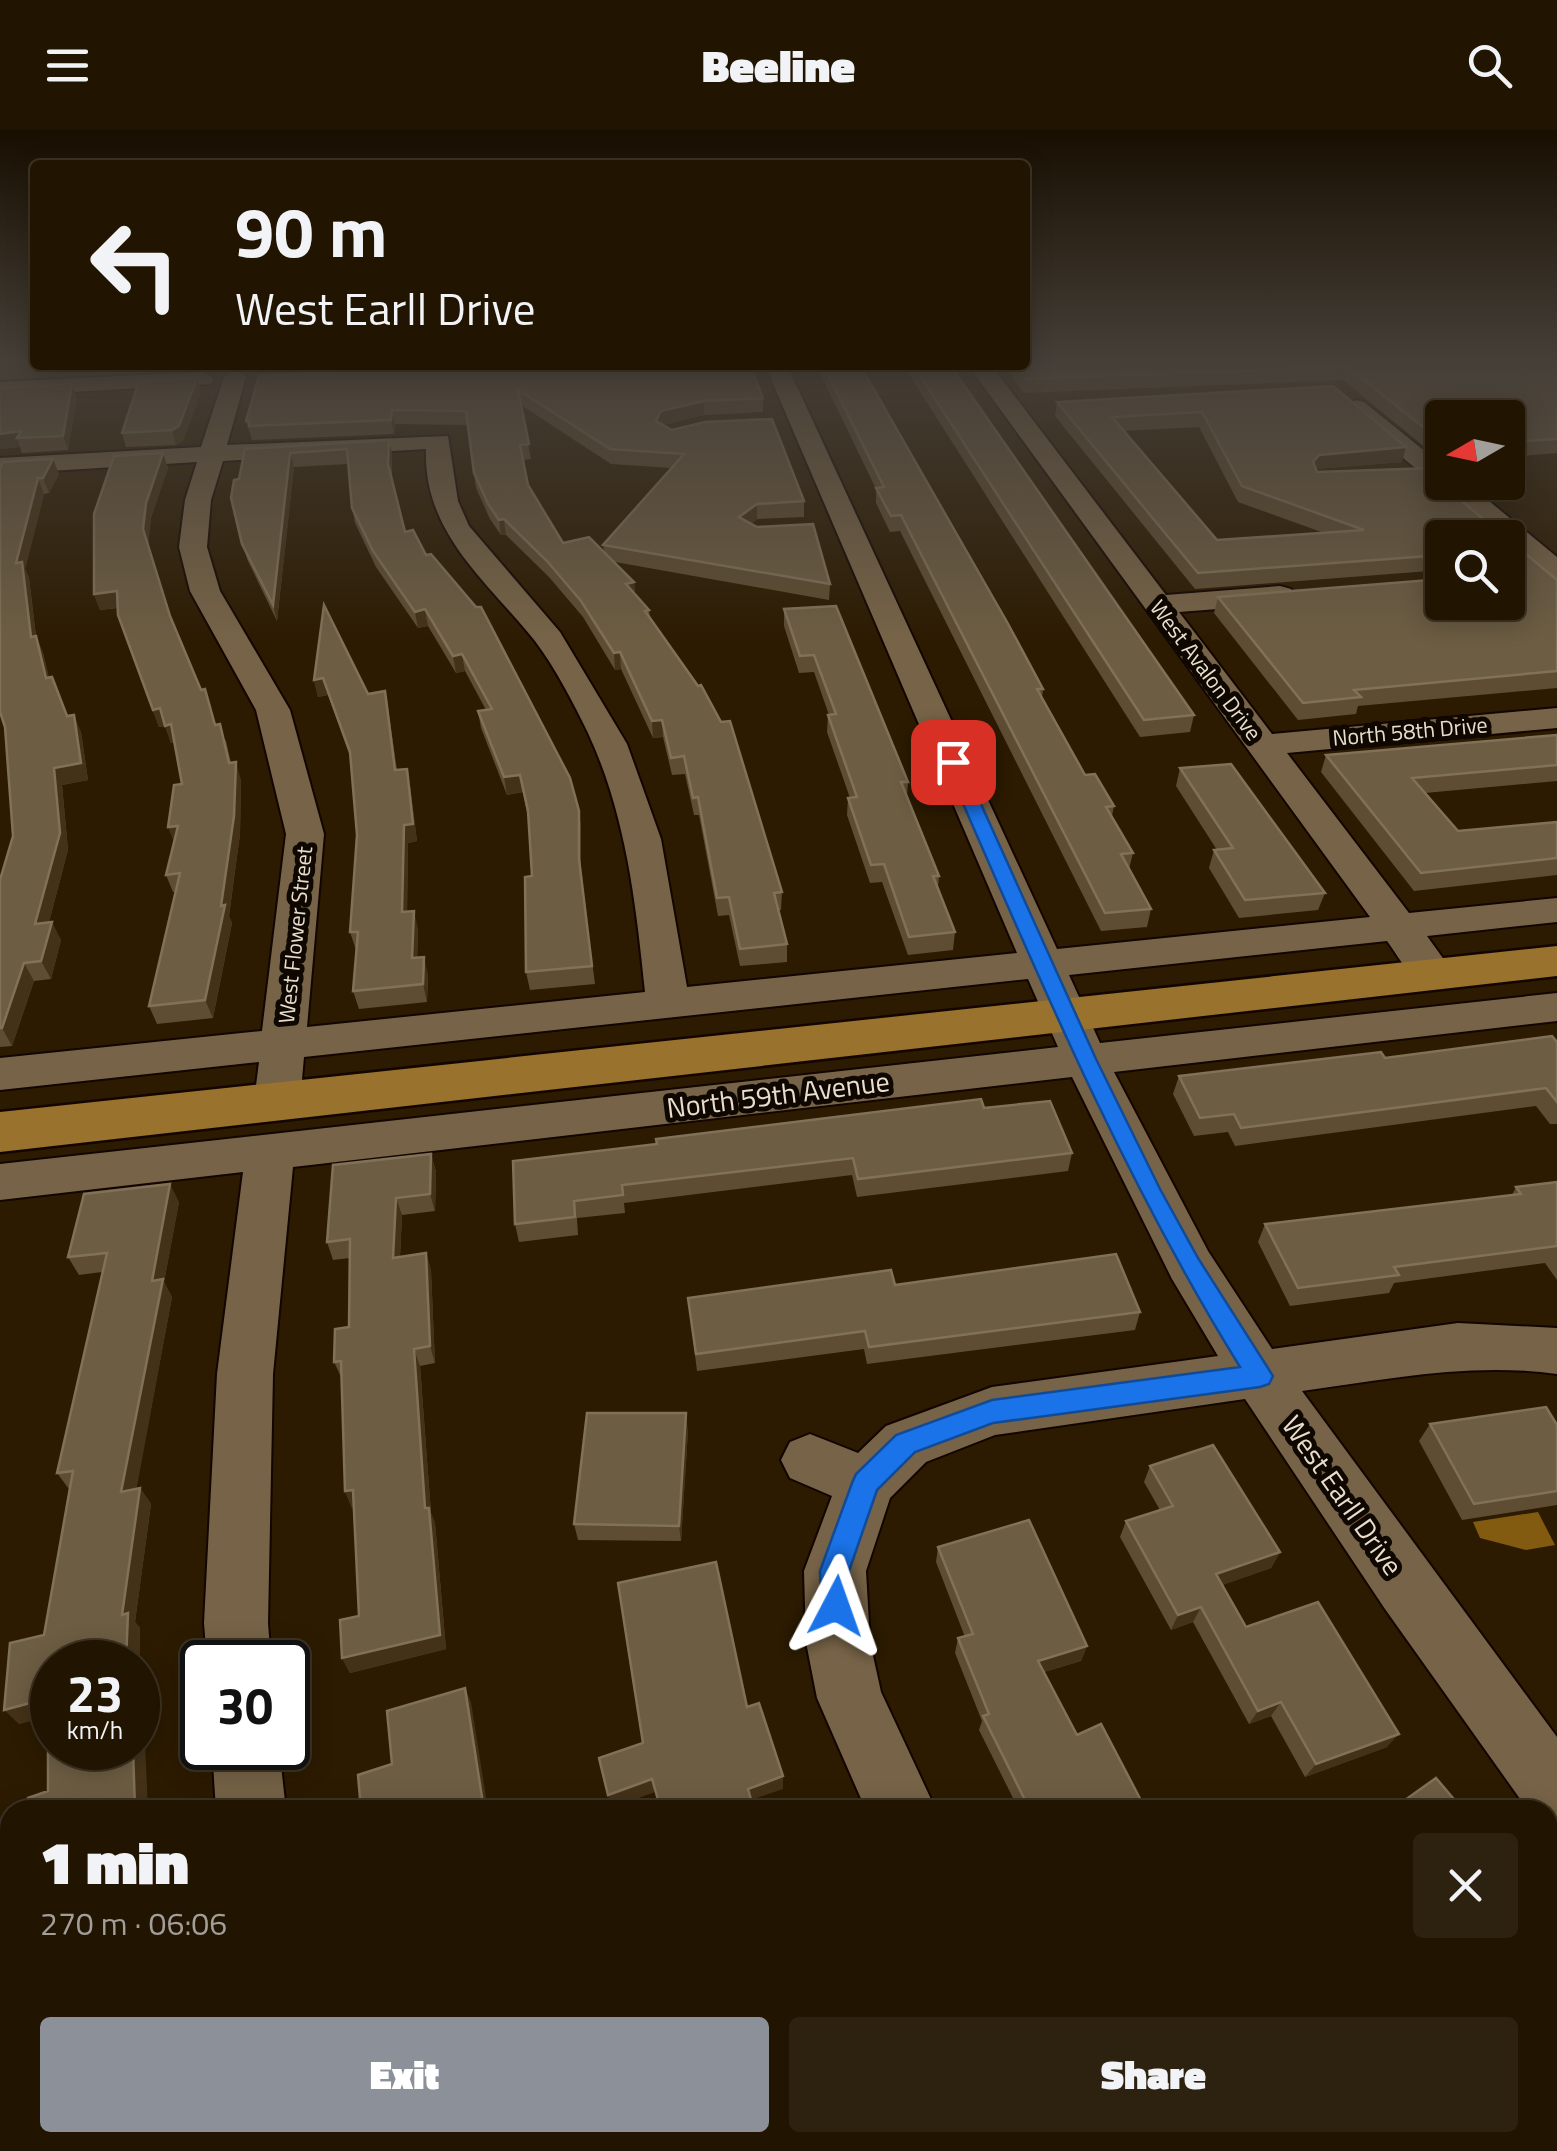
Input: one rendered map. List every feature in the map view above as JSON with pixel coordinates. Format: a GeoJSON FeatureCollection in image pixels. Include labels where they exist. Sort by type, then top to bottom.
{"type":"FeatureCollection","features":[{"type":"Feature","properties":{"kind":"main road","name":"North 59th Avenue"},"geometry":{"type":"LineString","coordinates":[[0,1132],[274,1127],[1076,1037],[1434,975],[1557,961]]}},
{"type":"Feature","properties":{"kind":"street"},"geometry":{"type":"LineString","coordinates":[[0,466],[205,454]]}},
{"type":"Feature","properties":{"kind":"street","name":"West Flower Street"},"geometry":{"type":"LineString","coordinates":[[211,454],[198,500],[193,547],[205,590],[273,710],[305,834],[246,1374],[237,1640]]}},
{"type":"Feature","properties":{"kind":"street"},"geometry":{"type":"LineString","coordinates":[[437,454],[435,470],[456,534],[550,640],[609,742],[654,891],[668,1004]]}},
{"type":"Feature","properties":{"kind":"street","name":"West Earll Drive"},"geometry":{"type":"LineString","coordinates":[[801,454],[1045,964],[1076,1037],[1190,1265],[1260,1376],[1557,1793]]}},
{"type":"Feature","properties":{"kind":"street","name":"West Avalon Drive"},"geometry":{"type":"LineString","coordinates":[[1045,454],[1434,975]]}},
{"type":"Feature","properties":{"kind":"street"},"geometry":{"type":"LineString","coordinates":[[1398,474],[1425,476]]}},
{"type":"Feature","properties":{"kind":"street"},"geometry":{"type":"LineString","coordinates":[[1470,500],[1557,572]]}},
{"type":"Feature","properties":{"kind":"street"},"geometry":{"type":"LineString","coordinates":[[1525,576],[1557,572]]}},
{"type":"Feature","properties":{"kind":"street"},"geometry":{"type":"LineString","coordinates":[[1157,605],[1310,593]]}},
{"type":"Feature","properties":{"kind":"street","name":"North 58th Drive"},"geometry":{"type":"LineString","coordinates":[[1263,745],[1557,718]]}},
{"type":"Feature","properties":{"kind":"street"},"geometry":{"type":"LineString","coordinates":[[0,1074],[1557,910]]}},
{"type":"Feature","properties":{"kind":"street","name":"North 59th Avenue"},"geometry":{"type":"LineString","coordinates":[[1076,1037],[1557,1006]]}},
{"type":"Feature","properties":{"kind":"street","name":"North 59th Avenue"},"geometry":{"type":"LineString","coordinates":[[0,1182],[274,1127]]}},
{"type":"Feature","properties":{"kind":"street"},"geometry":{"type":"LineString","coordinates":[[896,1800],[850,1698],[838,1642],[835,1571],[866,1483],[906,1444],[992,1412],[1458,1346],[1518,1346],[1557,1351]]}},
{"type":"Feature","properties":{"kind":"street"},"geometry":{"type":"LineString","coordinates":[[810,1460],[866,1483]]}},
{"type":"Feature","properties":{"kind":"street"},"geometry":{"type":"LineString","coordinates":[[248,1770],[250,1800]]}},
{"type":"Feature","properties":{"kind":"shaded area"},"geometry":{"type":"Polygon","coordinates":[[[1538,1512],[1555,1545],[1526,1550],[1480,1538],[1473,1522],[1538,1512]]]}},
{"type":"Feature","properties":{"kind":"building"},"geometry":{"type":"Polygon","coordinates":[[[163,454],[146,503],[143,529],[170,616],[201,690],[205,689],[215,725],[220,724],[229,763],[236,762],[234,816],[221,906],[225,905],[205,1000],[149,1006],[180,873],[166,875],[178,826],[168,827],[174,785],[182,784],[171,724],[165,726],[160,708],[153,710],[118,615],[117,591],[94,594],[94,514],[114,456],[163,454]]]}},
{"type":"Feature","properties":{"kind":"building"},"geometry":{"type":"Polygon","coordinates":[[[244,454],[290,454],[273,605],[242,544],[231,498],[234,480],[239,479],[244,454]]]}},
{"type":"Feature","properties":{"kind":"building"},"geometry":{"type":"Polygon","coordinates":[[[347,454],[388,454],[405,532],[413,530],[426,555],[431,554],[476,607],[481,607],[570,778],[579,811],[579,859],[592,966],[526,972],[525,877],[532,876],[528,811],[520,775],[504,777],[478,711],[492,709],[462,654],[453,656],[425,609],[415,612],[373,551],[352,508],[347,454]]]}},
{"type":"Feature","properties":{"kind":"building"},"geometry":{"type":"Polygon","coordinates":[[[472,454],[522,454],[528,485],[563,543],[589,537],[634,582],[626,584],[649,610],[645,611],[698,686],[701,685],[721,722],[730,721],[782,892],[774,893],[787,944],[740,949],[729,897],[717,898],[698,797],[693,798],[684,756],[671,758],[662,720],[652,721],[620,652],[614,653],[581,601],[547,561],[504,519],[499,520],[474,473],[472,454]]]}},
{"type":"Feature","properties":{"kind":"building"},"geometry":{"type":"Polygon","coordinates":[[[684,454],[786,454],[804,501],[757,504],[739,517],[757,527],[813,524],[830,584],[603,545],[684,454]]]}},
{"type":"Feature","properties":{"kind":"building"},"geometry":{"type":"Polygon","coordinates":[[[868,454],[911,454],[1007,622],[1043,689],[1037,689],[1085,775],[1095,774],[1114,806],[1106,807],[1133,853],[1121,854],[1151,909],[1105,913],[901,515],[891,516],[876,488],[884,487],[868,454]]]}},
{"type":"Feature","properties":{"kind":"building"},"geometry":{"type":"Polygon","coordinates":[[[971,454],[1012,454],[1194,715],[1144,720],[971,454]]]}},
{"type":"Feature","properties":{"kind":"building"},"geometry":{"type":"Polygon","coordinates":[[[1100,454],[1144,454],[1217,540],[1364,530],[1242,486],[1225,454],[1326,454],[1319,455],[1313,462],[1317,472],[1425,468],[1425,500],[1460,500],[1484,520],[1425,520],[1425,556],[1198,573],[1100,454]]]}},
{"type":"Feature","properties":{"kind":"building"},"geometry":{"type":"Polygon","coordinates":[[[53,459],[43,478],[38,478],[16,563],[22,562],[31,637],[36,636],[46,678],[52,677],[67,716],[74,715],[81,763],[54,768],[60,833],[35,924],[52,922],[41,961],[24,963],[0,1028],[0,880],[13,836],[5,727],[0,712],[0,468],[3,462],[53,459]]]}},
{"type":"Feature","properties":{"kind":"building"},"geometry":{"type":"Polygon","coordinates":[[[1525,553],[1557,580],[1557,671],[1354,690],[1361,697],[1303,703],[1218,597],[1425,580],[1425,620],[1525,620],[1525,553]]]}},
{"type":"Feature","properties":{"kind":"building"},"geometry":{"type":"Polygon","coordinates":[[[324,605],[368,694],[385,691],[395,770],[407,769],[413,824],[404,825],[402,912],[414,911],[412,958],[424,957],[423,984],[353,991],[358,932],[350,932],[357,835],[350,752],[323,678],[314,680],[324,605]]]}},
{"type":"Feature","properties":{"kind":"building"},"geometry":{"type":"Polygon","coordinates":[[[836,606],[908,782],[901,782],[939,876],[933,876],[955,932],[909,937],[884,864],[871,865],[848,798],[857,797],[828,715],[836,714],[814,655],[800,656],[784,609],[836,606]]]}},
{"type":"Feature","properties":{"kind":"building"},"geometry":{"type":"Polygon","coordinates":[[[1557,735],[1557,765],[1412,778],[1458,831],[1557,822],[1557,858],[1421,873],[1326,755],[1557,735]]]}},
{"type":"Feature","properties":{"kind":"building"},"geometry":{"type":"Polygon","coordinates":[[[1231,764],[1325,893],[1245,900],[1214,850],[1233,848],[1180,768],[1231,764]]]}},
{"type":"Feature","properties":{"kind":"building"},"geometry":{"type":"Polygon","coordinates":[[[1552,1036],[1557,1042],[1557,1102],[1546,1088],[1241,1128],[1234,1114],[1200,1118],[1179,1076],[1381,1052],[1385,1058],[1552,1036]]]}},
{"type":"Feature","properties":{"kind":"building"},"geometry":{"type":"Polygon","coordinates":[[[981,1099],[984,1108],[1050,1101],[1072,1153],[858,1179],[853,1158],[622,1185],[623,1195],[574,1201],[575,1217],[515,1224],[513,1161],[657,1144],[656,1139],[981,1099]]]}},
{"type":"Feature","properties":{"kind":"building"},"geometry":{"type":"Polygon","coordinates":[[[431,1154],[430,1194],[396,1198],[393,1258],[426,1253],[430,1346],[414,1349],[425,1508],[429,1508],[440,1635],[342,1658],[340,1620],[359,1616],[353,1490],[345,1491],[341,1361],[334,1362],[335,1329],[349,1327],[350,1239],[327,1242],[333,1165],[431,1154]]]}},
{"type":"Feature","properties":{"kind":"building"},"geometry":{"type":"Polygon","coordinates":[[[1557,1182],[1557,1246],[1394,1267],[1399,1275],[1298,1288],[1265,1224],[1521,1194],[1516,1187],[1557,1182]]]}},
{"type":"Feature","properties":{"kind":"building"},"geometry":{"type":"Polygon","coordinates":[[[170,1184],[152,1281],[163,1279],[121,1492],[140,1488],[122,1615],[128,1613],[127,1640],[30,1640],[30,1703],[4,1710],[10,1643],[44,1635],[73,1471],[57,1473],[107,1253],[68,1257],[84,1194],[170,1184]]]}},
{"type":"Feature","properties":{"kind":"building"},"geometry":{"type":"Polygon","coordinates":[[[1116,1254],[1140,1312],[869,1347],[865,1331],[696,1354],[688,1298],[891,1270],[895,1285],[1116,1254]]]}},
{"type":"Feature","properties":{"kind":"building"},"geometry":{"type":"Polygon","coordinates":[[[1546,1407],[1557,1425],[1557,1491],[1474,1504],[1430,1424],[1546,1407]]]}},
{"type":"Feature","properties":{"kind":"building"},"geometry":{"type":"Polygon","coordinates":[[[587,1413],[686,1413],[679,1526],[574,1524],[587,1413]]]}},
{"type":"Feature","properties":{"kind":"building"},"geometry":{"type":"Polygon","coordinates":[[[1213,1445],[1280,1552],[1216,1574],[1246,1627],[1318,1602],[1399,1734],[1316,1764],[1281,1702],[1258,1711],[1201,1607],[1178,1615],[1126,1521],[1173,1506],[1150,1466],[1213,1445]]]}},
{"type":"Feature","properties":{"kind":"building"},"geometry":{"type":"Polygon","coordinates":[[[1029,1520],[1087,1646],[1038,1661],[1077,1735],[1101,1724],[1141,1800],[1025,1800],[983,1716],[989,1714],[958,1638],[973,1634],[938,1547],[1029,1520]]]}},
{"type":"Feature","properties":{"kind":"building"},"geometry":{"type":"Polygon","coordinates":[[[716,1562],[747,1707],[759,1703],[783,1776],[748,1789],[751,1800],[658,1800],[652,1779],[608,1795],[599,1758],[643,1743],[618,1583],[716,1562]]]}},
{"type":"Feature","properties":{"kind":"building"},"geometry":{"type":"Polygon","coordinates":[[[465,1688],[482,1800],[360,1800],[358,1775],[392,1764],[387,1711],[465,1688]]]}},
{"type":"Feature","properties":{"kind":"building"},"geometry":{"type":"Polygon","coordinates":[[[48,1770],[134,1770],[135,1800],[28,1800],[48,1791],[48,1770]]]}},
{"type":"Feature","properties":{"kind":"building"},"geometry":{"type":"Polygon","coordinates":[[[1436,1778],[1455,1800],[1405,1800],[1436,1778]]]}},
{"type":"Feature","properties":{"kind":"route"},"geometry":{"type":"LineString","coordinates":[[836,1606],[835,1571],[866,1483],[906,1444],[992,1412],[1260,1376],[1190,1265],[1148,1189],[1085,1059],[953,762]]}}]}
